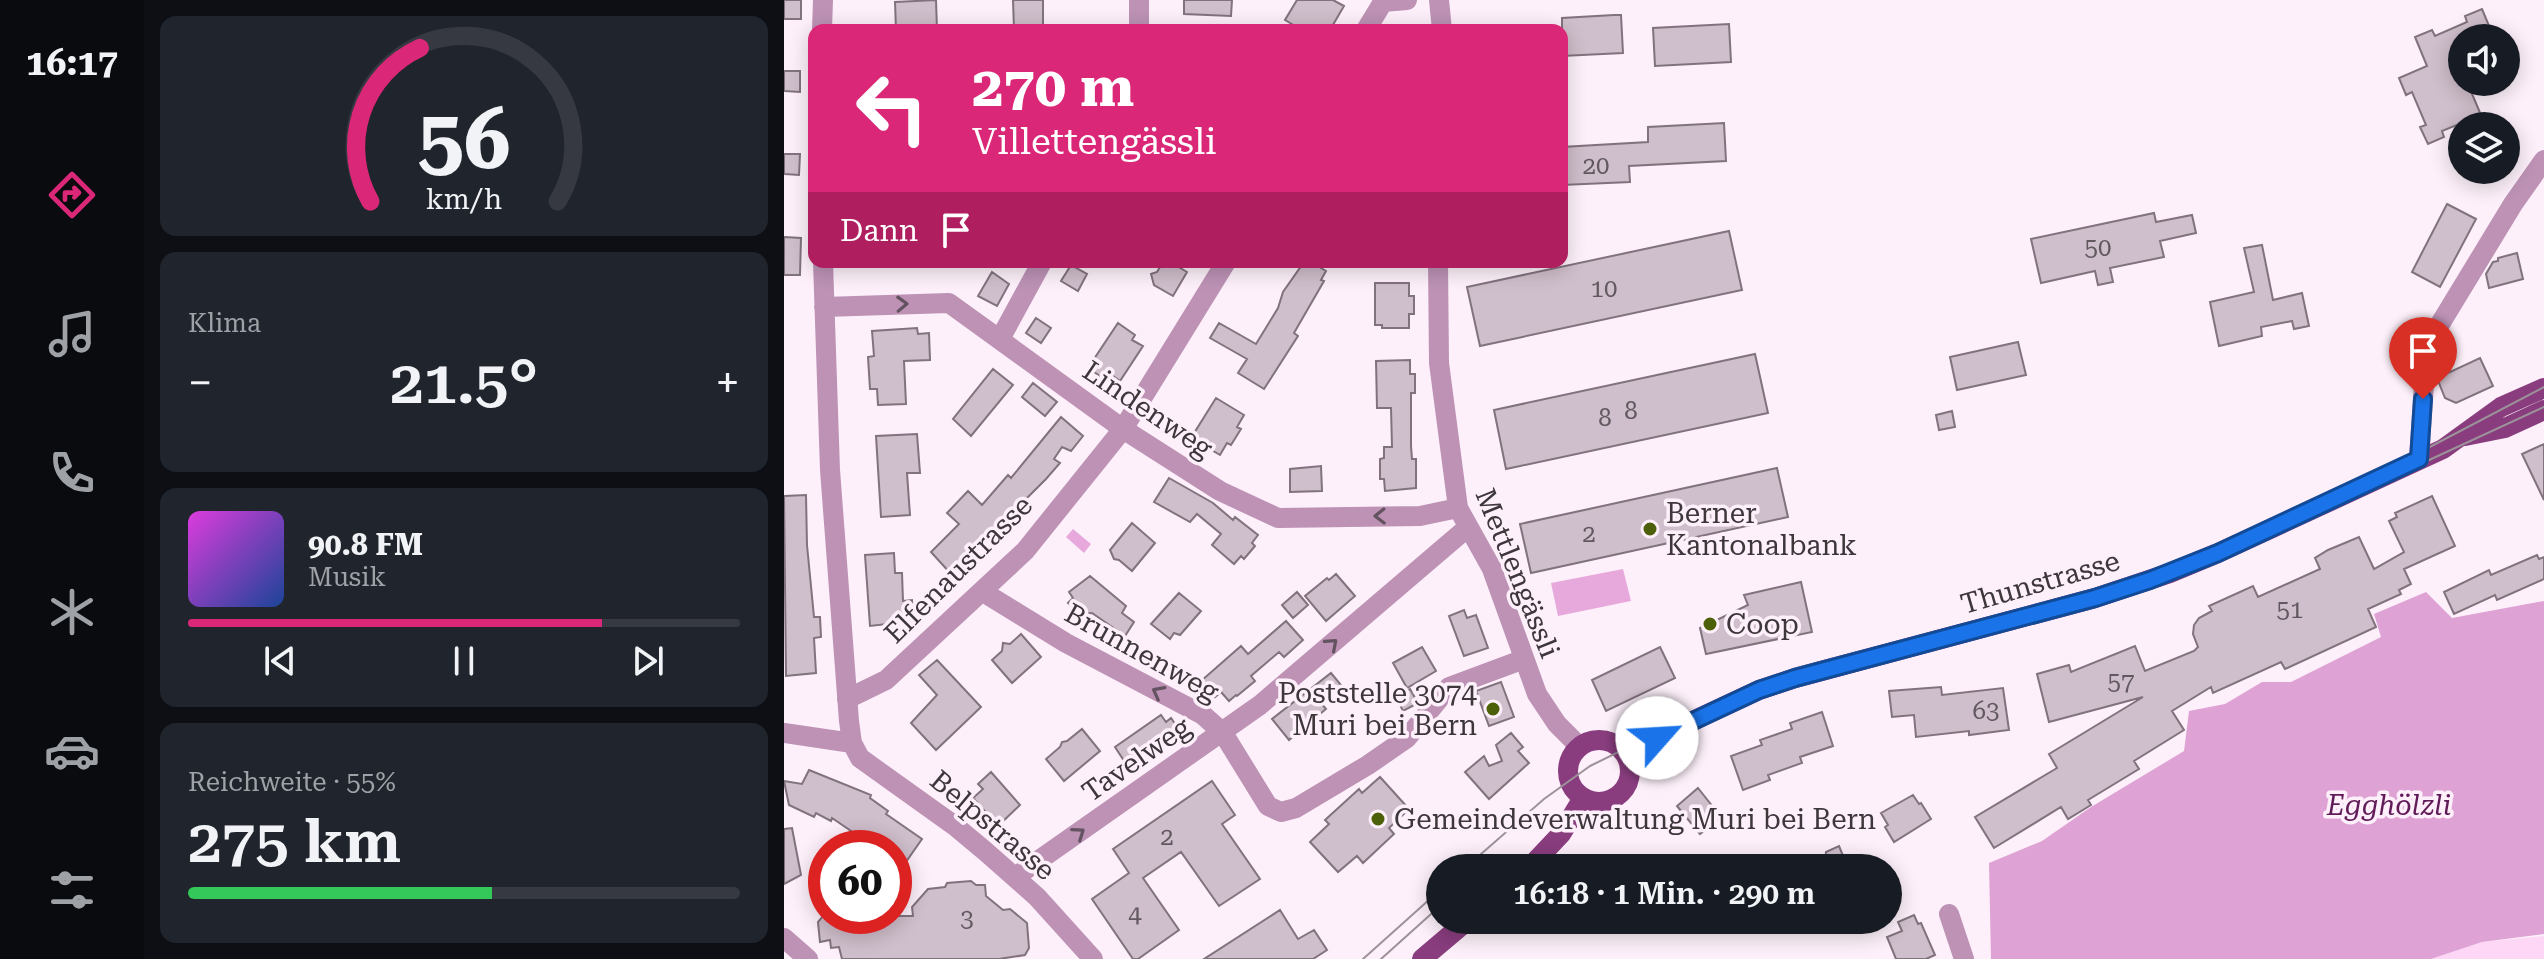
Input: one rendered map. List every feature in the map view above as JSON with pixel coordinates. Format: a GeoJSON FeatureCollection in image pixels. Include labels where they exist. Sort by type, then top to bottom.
{"type":"FeatureCollection","features":[{"type":"Feature","properties":{"kind":"main road","name":"Thunstrasse"},"geometry":{"type":"LineString","coordinates":[[1624,753],[1725,705],[1783,682],[2095,598],[2170,573],[2443,449],[2501,407],[2544,388]]}},
{"type":"Feature","properties":{"kind":"main road","name":"Thunstrasse"},"geometry":{"type":"LineString","coordinates":[[2461,437],[2505,428],[2544,410]]}},
{"type":"Feature","properties":{"kind":"main road"},"geometry":{"type":"LineString","coordinates":[[1602,740],[1616,745],[1624,753],[1629,772],[1624,789],[1618,795],[1602,802],[1583,798],[1572,786],[1568,769],[1571,756],[1579,746],[1602,740]]}},
{"type":"Feature","properties":{"kind":"main road"},"geometry":{"type":"LineString","coordinates":[[1542,854],[1561,834],[1583,798]]}},
{"type":"Feature","properties":{"kind":"main road"},"geometry":{"type":"LineString","coordinates":[[1422,959],[1451,934]]}},
{"type":"Feature","properties":{"kind":"street"},"geometry":{"type":"LineString","coordinates":[[822,24],[823,0]]}},
{"type":"Feature","properties":{"kind":"street"},"geometry":{"type":"LineString","coordinates":[[1139,0],[1139,24]]}},
{"type":"Feature","properties":{"kind":"street"},"geometry":{"type":"LineString","coordinates":[[1370,24],[1383,1],[1407,0]]}},
{"type":"Feature","properties":{"kind":"street"},"geometry":{"type":"LineString","coordinates":[[1439,0],[1441,24]]}},
{"type":"Feature","properties":{"kind":"street"},"geometry":{"type":"LineString","coordinates":[[2419,459],[2425,369],[2437,329],[2513,204],[2544,160]]}},
{"type":"Feature","properties":{"kind":"street"},"geometry":{"type":"LineString","coordinates":[[784,733],[852,743],[830,470],[823,268]]}},
{"type":"Feature","properties":{"kind":"street"},"geometry":{"type":"LineString","coordinates":[[1000,339],[1039,268]]}},
{"type":"Feature","properties":{"kind":"street","name":"Elfenaustrasse"},"geometry":{"type":"LineString","coordinates":[[847,699],[886,680],[1025,551],[1123,429],[1222,268]]}},
{"type":"Feature","properties":{"kind":"street","name":"Mettlengässli"},"geometry":{"type":"LineString","coordinates":[[1438,268],[1439,363],[1458,508],[1492,569],[1544,707],[1579,746]]}},
{"type":"Feature","properties":{"kind":"street","name":"Lindenweg"},"geometry":{"type":"LineString","coordinates":[[824,307],[949,303],[1123,429],[1220,491],[1278,518],[1420,516],[1458,508]]}},
{"type":"Feature","properties":{"kind":"street","name":"Tavelweg"},"geometry":{"type":"LineString","coordinates":[[1015,877],[1260,705],[1467,528]]}},
{"type":"Feature","properties":{"kind":"street","name":"Brunnenweg"},"geometry":{"type":"LineString","coordinates":[[983,592],[1066,643],[1203,715],[1223,733],[1268,806],[1277,812],[1287,812],[1368,765],[1407,738],[1449,687],[1524,659]]}},
{"type":"Feature","properties":{"kind":"street","name":"Belpstrasse"},"geometry":{"type":"LineString","coordinates":[[852,743],[868,765],[955,826],[1015,877],[1093,959]]}},
{"type":"Feature","properties":{"kind":"street"},"geometry":{"type":"LineString","coordinates":[[1949,914],[1964,959]]}},
{"type":"Feature","properties":{"kind":"street"},"geometry":{"type":"LineString","coordinates":[[784,938],[808,959]]}},
{"type":"Feature","properties":{"kind":"shaded area"},"geometry":{"type":"Polygon","coordinates":[[[1073,529],[1091,544],[1084,553],[1066,537],[1073,529]]]}},
{"type":"Feature","properties":{"kind":"shaded area"},"geometry":{"type":"Polygon","coordinates":[[[1623,569],[1631,601],[1558,616],[1551,583],[1623,569]]]}},
{"type":"Feature","properties":{"kind":"shaded area"},"geometry":{"type":"Polygon","coordinates":[[[2544,936],[2544,959],[2431,959],[2482,942],[2544,936]]]}},
{"type":"Feature","properties":{"kind":"green space","name":"Egghölzli"},"geometry":{"type":"Polygon","coordinates":[[[2426,592],[2452,618],[2544,601],[2544,934],[2482,942],[2431,959],[1991,959],[1989,863],[2042,841],[2091,807],[2184,751],[2189,711],[2225,704],[2262,682],[2291,682],[2381,637],[2374,614],[2426,592]]]}},
{"type":"Feature","properties":{"kind":"building"},"geometry":{"type":"Polygon","coordinates":[[[784,0],[801,0],[801,19],[784,19],[784,0]]]}},
{"type":"Feature","properties":{"kind":"building"},"geometry":{"type":"Polygon","coordinates":[[[936,0],[937,24],[896,24],[895,2],[936,0]]]}},
{"type":"Feature","properties":{"kind":"building"},"geometry":{"type":"Polygon","coordinates":[[[1013,0],[1043,0],[1043,24],[1014,24],[1013,0]]]}},
{"type":"Feature","properties":{"kind":"building"},"geometry":{"type":"Polygon","coordinates":[[[1184,0],[1232,0],[1231,16],[1184,14],[1184,0]]]}},
{"type":"Feature","properties":{"kind":"building"},"geometry":{"type":"Polygon","coordinates":[[[1297,0],[1333,0],[1344,6],[1334,24],[1292,24],[1285,20],[1297,0]]]}},
{"type":"Feature","properties":{"kind":"building"},"geometry":{"type":"Polygon","coordinates":[[[2482,9],[2488,24],[2462,24],[2467,22],[2465,16],[2482,9]]]}},
{"type":"Feature","properties":{"kind":"building"},"geometry":{"type":"Polygon","coordinates":[[[1621,15],[1623,53],[1568,56],[1568,24],[1562,24],[1562,18],[1621,15]]]}},
{"type":"Feature","properties":{"kind":"building"},"geometry":{"type":"Polygon","coordinates":[[[1729,24],[1731,62],[1655,66],[1653,28],[1729,24]]]}},
{"type":"Feature","properties":{"kind":"building"},"geometry":{"type":"Polygon","coordinates":[[[2432,30],[2435,36],[2448,30],[2448,96],[2473,96],[2480,112],[2448,112],[2448,129],[2442,131],[2444,137],[2428,144],[2420,127],[2426,125],[2412,92],[2406,95],[2399,78],[2427,66],[2415,37],[2432,30]]]}},
{"type":"Feature","properties":{"kind":"building"},"geometry":{"type":"Polygon","coordinates":[[[784,71],[800,71],[800,92],[784,91],[784,71]]]}},
{"type":"Feature","properties":{"kind":"building"},"geometry":{"type":"Polygon","coordinates":[[[1724,123],[1726,161],[1629,166],[1630,182],[1568,185],[1568,147],[1648,142],[1648,127],[1724,123]]]}},
{"type":"Feature","properties":{"kind":"building"},"geometry":{"type":"Polygon","coordinates":[[[784,154],[800,154],[799,175],[784,174],[784,154]]]}},
{"type":"Feature","properties":{"kind":"building"},"geometry":{"type":"Polygon","coordinates":[[[2447,204],[2476,219],[2440,287],[2412,272],[2447,204]]]}},
{"type":"Feature","properties":{"kind":"building"},"geometry":{"type":"Polygon","coordinates":[[[2154,213],[2156,222],[2192,215],[2196,233],[2160,241],[2164,257],[2110,268],[2113,282],[2098,285],[2095,271],[2041,283],[2031,239],[2154,213]]]}},
{"type":"Feature","properties":{"kind":"building"},"geometry":{"type":"Polygon","coordinates":[[[1729,231],[1742,290],[1480,346],[1467,287],[1568,268],[1568,265],[1729,231]]]}},
{"type":"Feature","properties":{"kind":"building"},"geometry":{"type":"Polygon","coordinates":[[[784,237],[801,238],[800,275],[784,275],[784,237]]]}},
{"type":"Feature","properties":{"kind":"building"},"geometry":{"type":"Polygon","coordinates":[[[2262,245],[2273,300],[2302,293],[2309,326],[2294,329],[2292,321],[2261,327],[2262,336],[2219,346],[2210,302],[2254,292],[2244,248],[2262,245]]]}},
{"type":"Feature","properties":{"kind":"building"},"geometry":{"type":"Polygon","coordinates":[[[2517,253],[2523,279],[2489,288],[2486,274],[2493,262],[2517,253]]]}},
{"type":"Feature","properties":{"kind":"building"},"geometry":{"type":"Polygon","coordinates":[[[1069,268],[1087,274],[1078,291],[1061,281],[1069,268]]]}},
{"type":"Feature","properties":{"kind":"building"},"geometry":{"type":"Polygon","coordinates":[[[1159,268],[1180,268],[1187,272],[1173,296],[1154,285],[1151,274],[1159,268]]]}},
{"type":"Feature","properties":{"kind":"building"},"geometry":{"type":"Polygon","coordinates":[[[1300,268],[1321,268],[1326,271],[1321,280],[1324,281],[1294,333],[1298,336],[1264,389],[1238,373],[1247,359],[1210,338],[1219,323],[1256,344],[1278,308],[1283,292],[1300,268]]]}},
{"type":"Feature","properties":{"kind":"building"},"geometry":{"type":"Polygon","coordinates":[[[992,272],[1009,284],[997,306],[978,296],[992,272]]]}},
{"type":"Feature","properties":{"kind":"building"},"geometry":{"type":"Polygon","coordinates":[[[1375,283],[1409,283],[1409,296],[1414,296],[1414,314],[1409,314],[1409,328],[1375,325],[1375,283]]]}},
{"type":"Feature","properties":{"kind":"building"},"geometry":{"type":"Polygon","coordinates":[[[1036,318],[1051,328],[1041,343],[1026,333],[1036,318]]]}},
{"type":"Feature","properties":{"kind":"building"},"geometry":{"type":"Polygon","coordinates":[[[1118,323],[1135,335],[1132,340],[1143,346],[1120,381],[1110,374],[1106,380],[1088,368],[1118,323]]]}},
{"type":"Feature","properties":{"kind":"building"},"geometry":{"type":"Polygon","coordinates":[[[917,328],[918,334],[929,333],[930,360],[904,361],[906,404],[878,405],[877,389],[870,389],[868,357],[874,356],[872,331],[917,328]]]}},
{"type":"Feature","properties":{"kind":"building"},"geometry":{"type":"Polygon","coordinates":[[[2018,342],[2026,375],[1957,390],[1950,357],[2018,342]]]}},
{"type":"Feature","properties":{"kind":"building"},"geometry":{"type":"Polygon","coordinates":[[[1755,354],[1768,413],[1506,469],[1494,410],[1755,354]]]}},
{"type":"Feature","properties":{"kind":"building"},"geometry":{"type":"Polygon","coordinates":[[[2480,358],[2493,386],[2456,403],[2445,398],[2437,378],[2480,358]]]}},
{"type":"Feature","properties":{"kind":"building"},"geometry":{"type":"Polygon","coordinates":[[[1410,360],[1410,374],[1415,374],[1415,393],[1411,393],[1411,446],[1412,459],[1416,459],[1416,488],[1385,491],[1384,479],[1380,479],[1380,459],[1384,458],[1384,447],[1392,447],[1391,408],[1377,408],[1376,361],[1410,360]]]}},
{"type":"Feature","properties":{"kind":"building"},"geometry":{"type":"Polygon","coordinates":[[[993,369],[1013,385],[971,436],[953,419],[993,369]]]}},
{"type":"Feature","properties":{"kind":"building"},"geometry":{"type":"Polygon","coordinates":[[[1033,383],[1057,402],[1045,416],[1022,397],[1033,383]]]}},
{"type":"Feature","properties":{"kind":"building"},"geometry":{"type":"Polygon","coordinates":[[[1216,398],[1244,415],[1237,427],[1241,429],[1220,455],[1191,438],[1216,398]]]}},
{"type":"Feature","properties":{"kind":"building"},"geometry":{"type":"Polygon","coordinates":[[[1952,411],[1955,427],[1939,430],[1936,415],[1952,411]]]}},
{"type":"Feature","properties":{"kind":"building"},"geometry":{"type":"Polygon","coordinates":[[[1061,417],[1083,436],[1071,451],[1062,447],[1054,459],[1060,463],[951,574],[931,552],[959,524],[947,513],[968,491],[982,505],[1008,475],[1011,478],[1061,417]]]}},
{"type":"Feature","properties":{"kind":"building"},"geometry":{"type":"Polygon","coordinates":[[[917,434],[920,473],[907,473],[910,515],[881,517],[876,436],[917,434]]]}},
{"type":"Feature","properties":{"kind":"building"},"geometry":{"type":"Polygon","coordinates":[[[2544,444],[2544,500],[2522,454],[2544,444]]]}},
{"type":"Feature","properties":{"kind":"building"},"geometry":{"type":"Polygon","coordinates":[[[1321,466],[1322,491],[1290,492],[1290,469],[1321,466]]]}},
{"type":"Feature","properties":{"kind":"building"},"geometry":{"type":"Polygon","coordinates":[[[1777,468],[1788,517],[1531,573],[1520,524],[1777,468]]]}},
{"type":"Feature","properties":{"kind":"building"},"geometry":{"type":"Polygon","coordinates":[[[1169,478],[1213,503],[1233,520],[1235,517],[1258,535],[1252,543],[1255,546],[1244,559],[1241,556],[1234,564],[1212,545],[1221,534],[1197,514],[1190,522],[1154,502],[1169,478]]]}},
{"type":"Feature","properties":{"kind":"building"},"geometry":{"type":"Polygon","coordinates":[[[806,495],[814,617],[820,617],[821,637],[814,638],[816,673],[786,676],[784,496],[806,495]]]}},
{"type":"Feature","properties":{"kind":"building"},"geometry":{"type":"Polygon","coordinates":[[[2432,496],[2455,546],[2404,569],[2411,584],[2399,590],[2401,594],[2368,609],[2376,627],[2285,669],[2281,662],[2213,693],[2211,687],[2172,711],[2184,730],[2134,761],[2139,769],[2088,800],[2091,805],[2068,819],[2061,807],[1994,848],[1975,817],[2057,768],[2049,754],[2143,697],[2049,722],[2037,674],[2069,665],[2071,672],[2135,646],[2145,671],[2194,651],[2198,647],[2193,634],[2194,625],[2199,618],[2212,611],[2209,606],[2253,586],[2258,597],[2320,569],[2315,558],[2359,537],[2374,569],[2404,552],[2389,521],[2397,517],[2395,513],[2432,496]]]}},
{"type":"Feature","properties":{"kind":"building"},"geometry":{"type":"Polygon","coordinates":[[[1132,523],[1155,543],[1132,571],[1114,559],[1110,550],[1132,523]]]}},
{"type":"Feature","properties":{"kind":"building"},"geometry":{"type":"Polygon","coordinates":[[[894,553],[895,573],[902,573],[903,601],[912,600],[913,621],[870,626],[865,555],[894,553]]]}},
{"type":"Feature","properties":{"kind":"building"},"geometry":{"type":"Polygon","coordinates":[[[2537,555],[2539,559],[2544,557],[2544,579],[2497,600],[2495,595],[2454,614],[2444,592],[2489,570],[2491,575],[2537,555]]]}},
{"type":"Feature","properties":{"kind":"building"},"geometry":{"type":"Polygon","coordinates":[[[1336,574],[1355,596],[1326,621],[1305,596],[1336,574]]]}},
{"type":"Feature","properties":{"kind":"building"},"geometry":{"type":"Polygon","coordinates":[[[1090,576],[1126,606],[1122,613],[1134,622],[1125,636],[1092,613],[1083,614],[1068,603],[1073,598],[1069,592],[1090,576]]]}},
{"type":"Feature","properties":{"kind":"building"},"geometry":{"type":"Polygon","coordinates":[[[1801,582],[1812,632],[1706,654],[1700,628],[1748,605],[1744,595],[1801,582]]]}},
{"type":"Feature","properties":{"kind":"building"},"geometry":{"type":"Polygon","coordinates":[[[1297,592],[1308,605],[1293,618],[1282,605],[1297,592]]]}},
{"type":"Feature","properties":{"kind":"building"},"geometry":{"type":"Polygon","coordinates":[[[1179,593],[1201,611],[1180,635],[1174,633],[1170,639],[1151,624],[1179,593]]]}},
{"type":"Feature","properties":{"kind":"building"},"geometry":{"type":"Polygon","coordinates":[[[1464,610],[1467,618],[1476,615],[1488,648],[1464,656],[1449,616],[1464,610]]]}},
{"type":"Feature","properties":{"kind":"building"},"geometry":{"type":"Polygon","coordinates":[[[1286,621],[1303,640],[1284,657],[1279,652],[1251,676],[1255,681],[1237,696],[1229,701],[1221,692],[1215,697],[1201,681],[1241,646],[1248,654],[1286,621]]]}},
{"type":"Feature","properties":{"kind":"building"},"geometry":{"type":"Polygon","coordinates":[[[1021,634],[1041,657],[1012,683],[992,660],[1002,651],[1003,643],[1010,644],[1021,634]]]}},
{"type":"Feature","properties":{"kind":"building"},"geometry":{"type":"Polygon","coordinates":[[[1422,647],[1436,671],[1407,688],[1393,663],[1422,647]]]}},
{"type":"Feature","properties":{"kind":"building"},"geometry":{"type":"Polygon","coordinates":[[[1660,647],[1675,678],[1606,711],[1592,680],[1660,647]]]}},
{"type":"Feature","properties":{"kind":"building"},"geometry":{"type":"Polygon","coordinates":[[[937,660],[981,707],[936,750],[911,723],[937,695],[919,675],[937,660]]]}},
{"type":"Feature","properties":{"kind":"building"},"geometry":{"type":"Polygon","coordinates":[[[1331,673],[1341,685],[1320,702],[1326,709],[1289,740],[1272,719],[1331,673]]]}},
{"type":"Feature","properties":{"kind":"building"},"geometry":{"type":"Polygon","coordinates":[[[1501,682],[1514,717],[1489,726],[1476,691],[1501,682]]]}},
{"type":"Feature","properties":{"kind":"building"},"geometry":{"type":"Polygon","coordinates":[[[1941,687],[1942,695],[2003,688],[2009,730],[1916,737],[1914,715],[1892,717],[1889,691],[1941,687]]]}},
{"type":"Feature","properties":{"kind":"building"},"geometry":{"type":"Polygon","coordinates":[[[1410,689],[1418,703],[1403,711],[1396,697],[1410,689]]]}},
{"type":"Feature","properties":{"kind":"building"},"geometry":{"type":"Polygon","coordinates":[[[1822,712],[1833,746],[1800,757],[1802,763],[1768,775],[1770,780],[1743,790],[1731,756],[1762,745],[1760,740],[1792,729],[1790,723],[1822,712]]]}},
{"type":"Feature","properties":{"kind":"building"},"geometry":{"type":"Polygon","coordinates":[[[1161,715],[1166,722],[1171,718],[1182,734],[1130,770],[1115,747],[1161,715]]]}},
{"type":"Feature","properties":{"kind":"building"},"geometry":{"type":"Polygon","coordinates":[[[1082,729],[1100,751],[1064,781],[1046,759],[1062,742],[1082,729]]]}},
{"type":"Feature","properties":{"kind":"building"},"geometry":{"type":"Polygon","coordinates":[[[1511,733],[1523,747],[1518,751],[1529,763],[1489,799],[1465,772],[1484,756],[1489,766],[1502,761],[1496,745],[1511,733]]]}},
{"type":"Feature","properties":{"kind":"building"},"geometry":{"type":"Polygon","coordinates":[[[809,770],[871,795],[870,798],[888,811],[886,814],[909,830],[850,830],[832,818],[831,821],[816,813],[814,817],[789,805],[784,781],[802,784],[809,770]]]}},
{"type":"Feature","properties":{"kind":"building"},"geometry":{"type":"Polygon","coordinates":[[[991,772],[1020,805],[998,826],[973,798],[983,789],[978,784],[991,772]]]}},
{"type":"Feature","properties":{"kind":"building"},"geometry":{"type":"Polygon","coordinates":[[[1380,777],[1409,809],[1389,828],[1394,834],[1363,863],[1357,856],[1338,872],[1310,842],[1329,824],[1325,820],[1359,789],[1362,793],[1380,777]]]}},
{"type":"Feature","properties":{"kind":"building"},"geometry":{"type":"Polygon","coordinates":[[[1212,781],[1235,815],[1222,824],[1260,879],[1219,906],[1181,852],[1143,878],[1179,930],[1138,959],[1133,959],[1092,899],[1129,873],[1113,849],[1212,781]]]}},
{"type":"Feature","properties":{"kind":"building"},"geometry":{"type":"Polygon","coordinates":[[[1698,788],[1721,817],[1700,834],[1677,806],[1698,788]]]}},
{"type":"Feature","properties":{"kind":"building"},"geometry":{"type":"Polygon","coordinates":[[[1913,795],[1931,819],[1894,842],[1881,813],[1913,795]]]}},
{"type":"Feature","properties":{"kind":"building"},"geometry":{"type":"Polygon","coordinates":[[[792,828],[801,875],[784,884],[784,829],[792,828]]]}},
{"type":"Feature","properties":{"kind":"building"},"geometry":{"type":"Polygon","coordinates":[[[912,832],[922,839],[912,853],[912,832]]]}},
{"type":"Feature","properties":{"kind":"building"},"geometry":{"type":"Polygon","coordinates":[[[1839,846],[1842,854],[1826,854],[1839,846]]]}},
{"type":"Feature","properties":{"kind":"building"},"geometry":{"type":"Polygon","coordinates":[[[971,881],[976,885],[985,885],[986,896],[1027,923],[1029,948],[1025,955],[999,959],[842,959],[839,947],[831,948],[830,940],[820,942],[819,934],[912,934],[912,907],[928,889],[945,887],[947,883],[971,881]]]}},
{"type":"Feature","properties":{"kind":"building"},"geometry":{"type":"Polygon","coordinates":[[[1280,910],[1298,939],[1314,930],[1327,950],[1313,959],[1204,959],[1280,910]]]}},
{"type":"Feature","properties":{"kind":"building"},"geometry":{"type":"Polygon","coordinates":[[[1914,915],[1918,924],[1921,923],[1935,955],[1926,959],[1896,959],[1887,937],[1902,934],[1902,920],[1914,915]]]}},
{"type":"Feature","properties":{"kind":"tram line"},"geometry":{"type":"LineString","coordinates":[[1481,854],[1544,799],[1590,766],[1753,686],[1791,670],[2089,594],[2160,570],[2405,460],[2544,387]]}},
{"type":"Feature","properties":{"kind":"tram line"},"geometry":{"type":"LineString","coordinates":[[2414,467],[2544,407]]}},
{"type":"Feature","properties":{"kind":"tram line"},"geometry":{"type":"LineString","coordinates":[[1748,701],[1815,677],[1998,629]]}},
{"type":"Feature","properties":{"kind":"tram line"},"geometry":{"type":"LineString","coordinates":[[1363,959],[1426,903]]}},
{"type":"Feature","properties":{"kind":"tram line"},"geometry":{"type":"LineString","coordinates":[[1381,959],[1426,919]]}},
{"type":"Feature","properties":{"kind":"place","name":"Berner Kantonalbank"},"geometry":{"type":"Point","coordinates":[1650,529]}},
{"type":"Feature","properties":{"kind":"place","name":"Coop"},"geometry":{"type":"Point","coordinates":[1710,624]}},
{"type":"Feature","properties":{"kind":"place","name":"Poststelle 3074 Muri bei Bern"},"geometry":{"type":"Point","coordinates":[1493,709]}},
{"type":"Feature","properties":{"kind":"place","name":"Gemeindeverwaltung Muri bei Bern"},"geometry":{"type":"Point","coordinates":[1378,819]}},
{"type":"Feature","properties":{"kind":"route"},"geometry":{"type":"LineString","coordinates":[[1657,738],[1759,690],[1795,678],[2095,598],[2218,553],[2419,459],[2423,399]]}}]}
